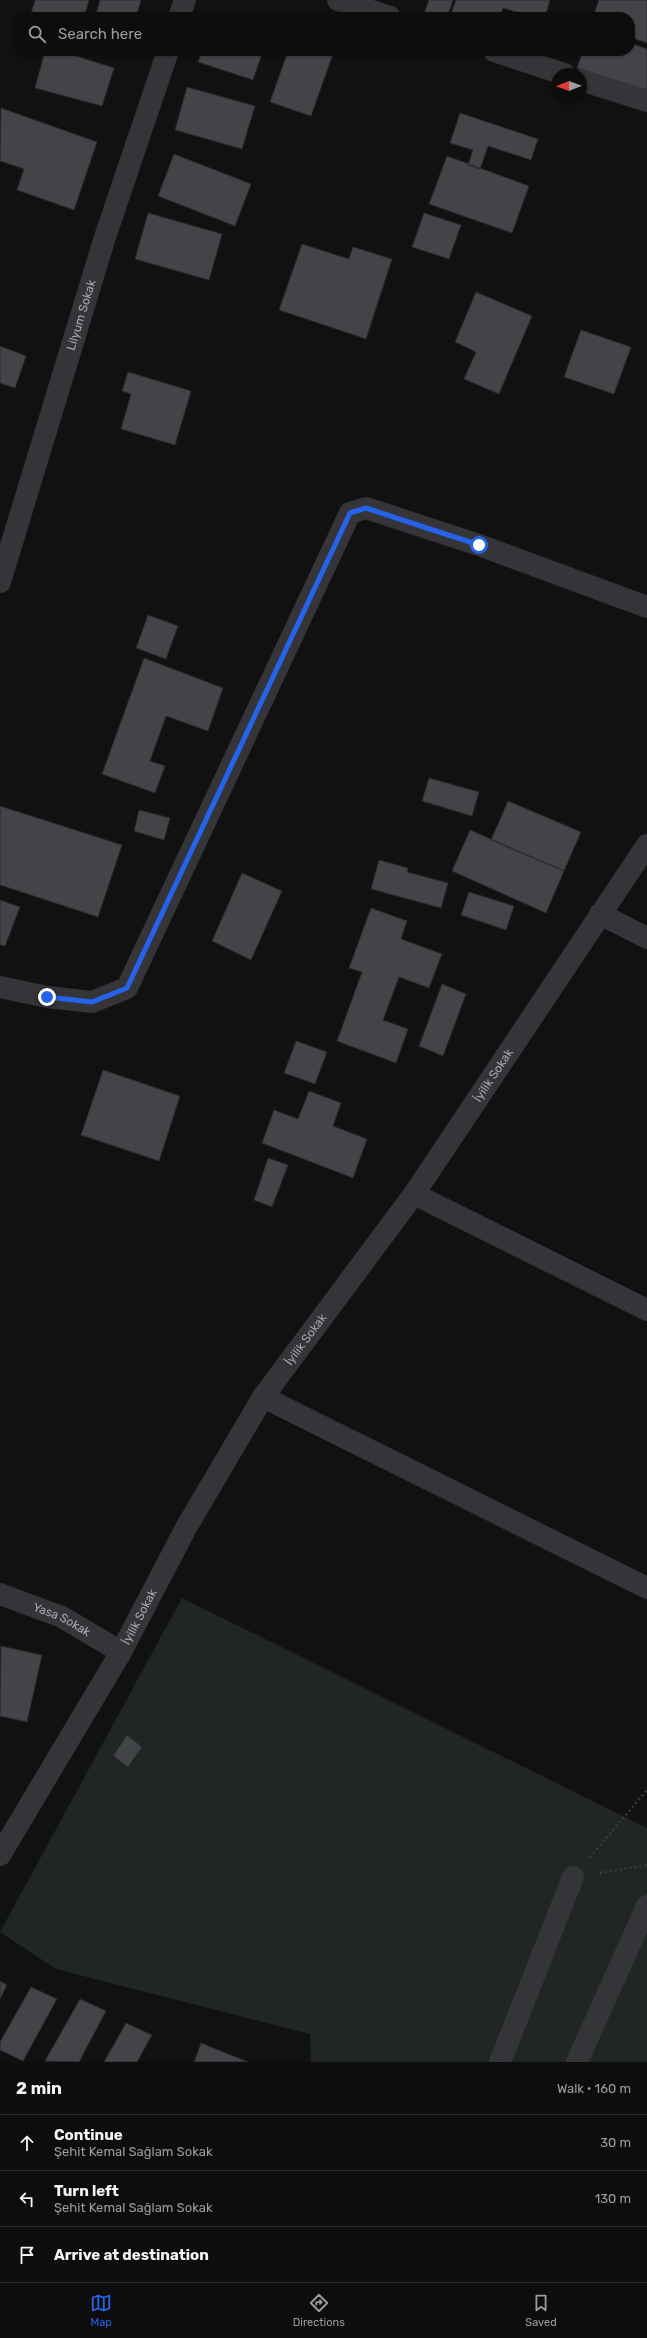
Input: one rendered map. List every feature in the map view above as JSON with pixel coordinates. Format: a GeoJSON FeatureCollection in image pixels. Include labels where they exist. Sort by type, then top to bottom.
{"type":"FeatureCollection","features":[{"type":"Feature","properties":{"kind":"street"},"geometry":{"type":"LineString","coordinates":[[181,12],[185,0]]}},
{"type":"Feature","properties":{"kind":"street"},"geometry":{"type":"LineString","coordinates":[[338,0],[375,12]]}},
{"type":"Feature","properties":{"kind":"street","name":"Lilyum Sokak"},"geometry":{"type":"LineString","coordinates":[[0,582],[105,237],[166,56]]}},
{"type":"Feature","properties":{"kind":"street"},"geometry":{"type":"LineString","coordinates":[[509,56],[551,70]]}},
{"type":"Feature","properties":{"kind":"street"},"geometry":{"type":"LineString","coordinates":[[587,82],[647,101]]}},
{"type":"Feature","properties":{"kind":"street"},"geometry":{"type":"LineString","coordinates":[[0,986],[47,997],[92,1002],[127,988],[350,513],[366,508],[479,545],[647,607]]}},
{"type":"Feature","properties":{"kind":"street","name":"İyilik Sokak"},"geometry":{"type":"LineString","coordinates":[[0,1855],[121,1652],[187,1526],[263,1397],[414,1194],[647,845]]}},
{"type":"Feature","properties":{"kind":"street"},"geometry":{"type":"LineString","coordinates":[[600,914],[647,938]]}},
{"type":"Feature","properties":{"kind":"street"},"geometry":{"type":"LineString","coordinates":[[414,1194],[647,1310]]}},
{"type":"Feature","properties":{"kind":"street"},"geometry":{"type":"LineString","coordinates":[[263,1397],[647,1588]]}},
{"type":"Feature","properties":{"kind":"street","name":"Yasa Sokak"},"geometry":{"type":"LineString","coordinates":[[0,1594],[62,1617],[121,1652]]}},
{"type":"Feature","properties":{"kind":"street"},"geometry":{"type":"LineString","coordinates":[[500,2062],[573,1877]]}},
{"type":"Feature","properties":{"kind":"street"},"geometry":{"type":"LineString","coordinates":[[577,2062],[647,1906]]}},
{"type":"Feature","properties":{"kind":"path"},"geometry":{"type":"LineString","coordinates":[[573,1877],[647,1790]]}},
{"type":"Feature","properties":{"kind":"path"},"geometry":{"type":"LineString","coordinates":[[573,1877],[647,1865]]}},
{"type":"Feature","properties":{"kind":"shaded area"},"geometry":{"type":"Polygon","coordinates":[[[182,1598],[647,1828],[647,2062],[311,2062],[310,2034],[56,1969],[0,1932],[182,1598]]]}},
{"type":"Feature","properties":{"kind":"building"},"geometry":{"type":"Polygon","coordinates":[[[35,0],[89,0],[85,12],[31,12],[35,0]]]}},
{"type":"Feature","properties":{"kind":"building"},"geometry":{"type":"Polygon","coordinates":[[[100,0],[141,0],[137,12],[96,12],[100,0]]]}},
{"type":"Feature","properties":{"kind":"building"},"geometry":{"type":"Polygon","coordinates":[[[429,0],[453,0],[449,12],[425,12],[429,0]]]}},
{"type":"Feature","properties":{"kind":"building"},"geometry":{"type":"Polygon","coordinates":[[[456,0],[550,0],[546,12],[516,12],[503,8],[502,12],[452,12],[456,0]]]}},
{"type":"Feature","properties":{"kind":"building"},"geometry":{"type":"Polygon","coordinates":[[[599,0],[647,0],[647,43],[635,39],[635,12],[595,12],[599,0]]]}},
{"type":"Feature","properties":{"kind":"building"},"geometry":{"type":"Polygon","coordinates":[[[635,45],[647,49],[647,94],[587,72],[587,68],[577,68],[581,56],[635,56],[635,45]]]}},
{"type":"Feature","properties":{"kind":"building"},"geometry":{"type":"Polygon","coordinates":[[[44,56],[76,56],[114,68],[102,106],[35,88],[44,56]]]}},
{"type":"Feature","properties":{"kind":"building"},"geometry":{"type":"Polygon","coordinates":[[[200,56],[261,56],[253,80],[198,62],[200,56]]]}},
{"type":"Feature","properties":{"kind":"building"},"geometry":{"type":"Polygon","coordinates":[[[286,56],[332,56],[311,116],[270,102],[286,56]]]}},
{"type":"Feature","properties":{"kind":"building"},"geometry":{"type":"Polygon","coordinates":[[[187,87],[255,106],[242,149],[175,130],[187,87]]]}},
{"type":"Feature","properties":{"kind":"building"},"geometry":{"type":"Polygon","coordinates":[[[1,108],[97,142],[74,210],[17,190],[24,169],[0,161],[1,108]]]}},
{"type":"Feature","properties":{"kind":"building"},"geometry":{"type":"Polygon","coordinates":[[[460,113],[538,139],[531,160],[488,146],[480,169],[468,165],[473,150],[450,143],[460,113]]]}},
{"type":"Feature","properties":{"kind":"building"},"geometry":{"type":"Polygon","coordinates":[[[174,154],[251,184],[235,226],[158,196],[174,154]]]}},
{"type":"Feature","properties":{"kind":"building"},"geometry":{"type":"Polygon","coordinates":[[[447,156],[529,186],[512,233],[429,204],[447,156]]]}},
{"type":"Feature","properties":{"kind":"building"},"geometry":{"type":"Polygon","coordinates":[[[148,213],[222,234],[209,280],[135,259],[148,213]]]}},
{"type":"Feature","properties":{"kind":"building"},"geometry":{"type":"Polygon","coordinates":[[[424,213],[461,225],[449,259],[412,247],[424,213]]]}},
{"type":"Feature","properties":{"kind":"building"},"geometry":{"type":"Polygon","coordinates":[[[302,244],[349,259],[353,247],[392,259],[366,339],[279,310],[302,244]]]}},
{"type":"Feature","properties":{"kind":"building"},"geometry":{"type":"Polygon","coordinates":[[[476,292],[532,316],[499,394],[464,379],[476,352],[455,342],[476,292]]]}},
{"type":"Feature","properties":{"kind":"building"},"geometry":{"type":"Polygon","coordinates":[[[581,330],[631,347],[614,394],[564,377],[581,330]]]}},
{"type":"Feature","properties":{"kind":"building"},"geometry":{"type":"Polygon","coordinates":[[[0,346],[26,356],[15,388],[0,383],[0,346]]]}},
{"type":"Feature","properties":{"kind":"building"},"geometry":{"type":"Polygon","coordinates":[[[128,372],[191,391],[175,445],[121,429],[131,394],[122,391],[128,372]]]}},
{"type":"Feature","properties":{"kind":"building"},"geometry":{"type":"Polygon","coordinates":[[[148,615],[178,626],[166,659],[136,648],[148,615]]]}},
{"type":"Feature","properties":{"kind":"building"},"geometry":{"type":"Polygon","coordinates":[[[144,658],[223,688],[208,731],[166,716],[150,761],[165,766],[155,793],[102,774],[144,658]]]}},
{"type":"Feature","properties":{"kind":"building"},"geometry":{"type":"Polygon","coordinates":[[[429,778],[479,792],[472,816],[422,801],[429,778]]]}},
{"type":"Feature","properties":{"kind":"building"},"geometry":{"type":"Polygon","coordinates":[[[508,801],[581,832],[564,871],[491,840],[508,801]]]}},
{"type":"Feature","properties":{"kind":"building"},"geometry":{"type":"Polygon","coordinates":[[[0,806],[122,845],[98,917],[0,885],[0,806]]]}},
{"type":"Feature","properties":{"kind":"building"},"geometry":{"type":"Polygon","coordinates":[[[139,810],[170,818],[164,840],[134,831],[139,810]]]}},
{"type":"Feature","properties":{"kind":"building"},"geometry":{"type":"Polygon","coordinates":[[[470,830],[564,871],[546,913],[452,871],[470,830]]]}},
{"type":"Feature","properties":{"kind":"building"},"geometry":{"type":"Polygon","coordinates":[[[379,860],[408,868],[407,872],[448,883],[441,908],[371,889],[379,860]]]}},
{"type":"Feature","properties":{"kind":"building"},"geometry":{"type":"Polygon","coordinates":[[[242,873],[282,891],[251,960],[212,941],[242,873]]]}},
{"type":"Feature","properties":{"kind":"building"},"geometry":{"type":"Polygon","coordinates":[[[469,892],[514,906],[506,930],[461,915],[469,892]]]}},
{"type":"Feature","properties":{"kind":"building"},"geometry":{"type":"Polygon","coordinates":[[[0,900],[20,907],[5,946],[0,945],[0,900]]]}},
{"type":"Feature","properties":{"kind":"building"},"geometry":{"type":"Polygon","coordinates":[[[371,908],[407,921],[401,939],[442,954],[429,988],[399,977],[383,1020],[408,1029],[396,1063],[337,1041],[362,972],[349,968],[371,908]]]}},
{"type":"Feature","properties":{"kind":"building"},"geometry":{"type":"Polygon","coordinates":[[[442,984],[466,994],[443,1056],[419,1046],[442,984]]]}},
{"type":"Feature","properties":{"kind":"building"},"geometry":{"type":"Polygon","coordinates":[[[296,1041],[327,1052],[315,1084],[284,1073],[296,1041]]]}},
{"type":"Feature","properties":{"kind":"building"},"geometry":{"type":"Polygon","coordinates":[[[103,1070],[180,1096],[159,1161],[81,1135],[103,1070]]]}},
{"type":"Feature","properties":{"kind":"building"},"geometry":{"type":"Polygon","coordinates":[[[309,1091],[341,1103],[333,1126],[367,1139],[353,1178],[262,1143],[274,1110],[298,1119],[309,1091]]]}},
{"type":"Feature","properties":{"kind":"building"},"geometry":{"type":"Polygon","coordinates":[[[268,1158],[288,1165],[272,1207],[254,1200],[268,1158]]]}},
{"type":"Feature","properties":{"kind":"building"},"geometry":{"type":"Polygon","coordinates":[[[1,1646],[42,1655],[27,1722],[0,1716],[1,1646]]]}},
{"type":"Feature","properties":{"kind":"building"},"geometry":{"type":"Polygon","coordinates":[[[127,1735],[142,1747],[128,1767],[113,1756],[127,1735]]]}},
{"type":"Feature","properties":{"kind":"building"},"geometry":{"type":"Polygon","coordinates":[[[0,1981],[7,1985],[0,1999],[0,1981]]]}},
{"type":"Feature","properties":{"kind":"building"},"geometry":{"type":"Polygon","coordinates":[[[31,1987],[57,1999],[23,2061],[0,2050],[0,2042],[31,1987]]]}},
{"type":"Feature","properties":{"kind":"building"},"geometry":{"type":"Polygon","coordinates":[[[80,1999],[106,2011],[79,2062],[45,2061],[80,1999]]]}},
{"type":"Feature","properties":{"kind":"building"},"geometry":{"type":"Polygon","coordinates":[[[126,2023],[152,2035],[137,2062],[104,2062],[126,2023]]]}},
{"type":"Feature","properties":{"kind":"building"},"geometry":{"type":"Polygon","coordinates":[[[201,2043],[248,2062],[194,2062],[201,2043]]]}},
{"type":"Feature","properties":{"kind":"route"},"geometry":{"type":"LineString","coordinates":[[47,997],[92,1002],[127,988],[350,513],[366,508],[479,545]]}}]}
